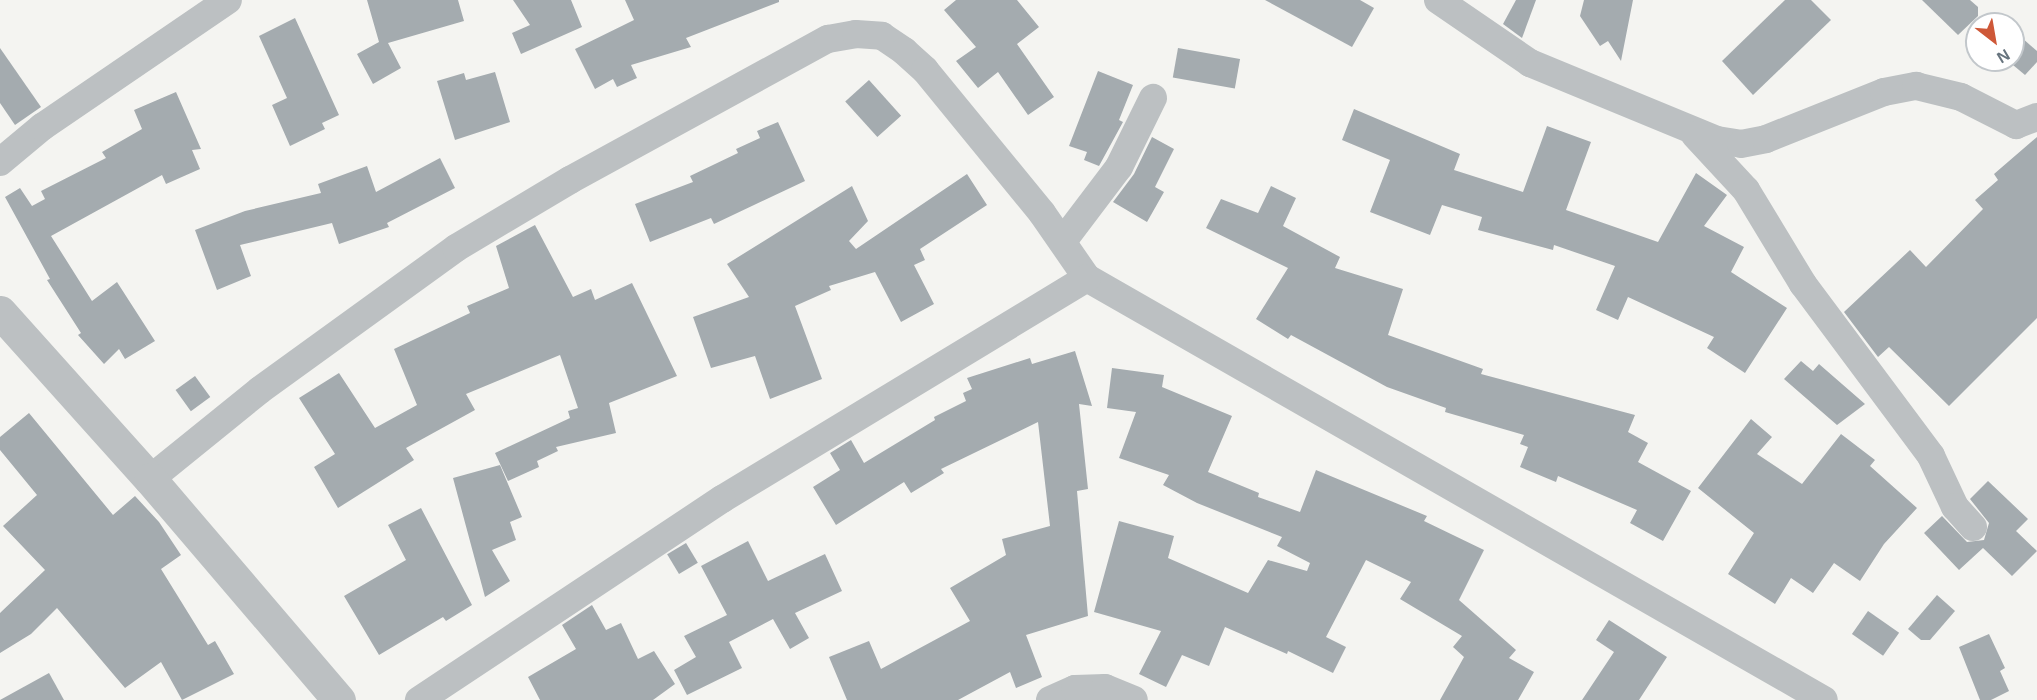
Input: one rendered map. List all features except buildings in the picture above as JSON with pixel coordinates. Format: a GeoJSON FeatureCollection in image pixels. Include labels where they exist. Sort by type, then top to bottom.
{"type":"FeatureCollection","features":[{"type":"Feature","properties":{"kind":"street"},"geometry":{"type":"LineString","coordinates":[[0,162],[56,118],[228,0]]}},
{"type":"Feature","properties":{"kind":"street"},"geometry":{"type":"LineString","coordinates":[[1438,0],[1530,63],[1694,133],[1741,144],[1766,139],[1884,92],[1916,86],[1961,97],[2016,125],[2037,117]]}},
{"type":"Feature","properties":{"kind":"street"},"geometry":{"type":"LineString","coordinates":[[150,479],[260,390],[456,248],[581,174],[828,39],[856,34],[882,36],[904,51],[925,70],[1063,241],[1088,278],[1824,700]]}},
{"type":"Feature","properties":{"kind":"street"},"geometry":{"type":"LineString","coordinates":[[1063,241],[1119,167],[1153,98]]}},
{"type":"Feature","properties":{"kind":"street"},"geometry":{"type":"LineString","coordinates":[[1694,133],[1746,190],[1803,284],[1931,456],[1955,507],[1973,527]]}},
{"type":"Feature","properties":{"kind":"street"},"geometry":{"type":"LineString","coordinates":[[419,700],[722,499],[1088,278]]}},
{"type":"Feature","properties":{"kind":"street"},"geometry":{"type":"LineString","coordinates":[[0,312],[150,479],[339,700]]}},
{"type":"Feature","properties":{"kind":"street"},"geometry":{"type":"LineString","coordinates":[[1050,700],[1075,690],[1105,688],[1134,700]]}}]}
